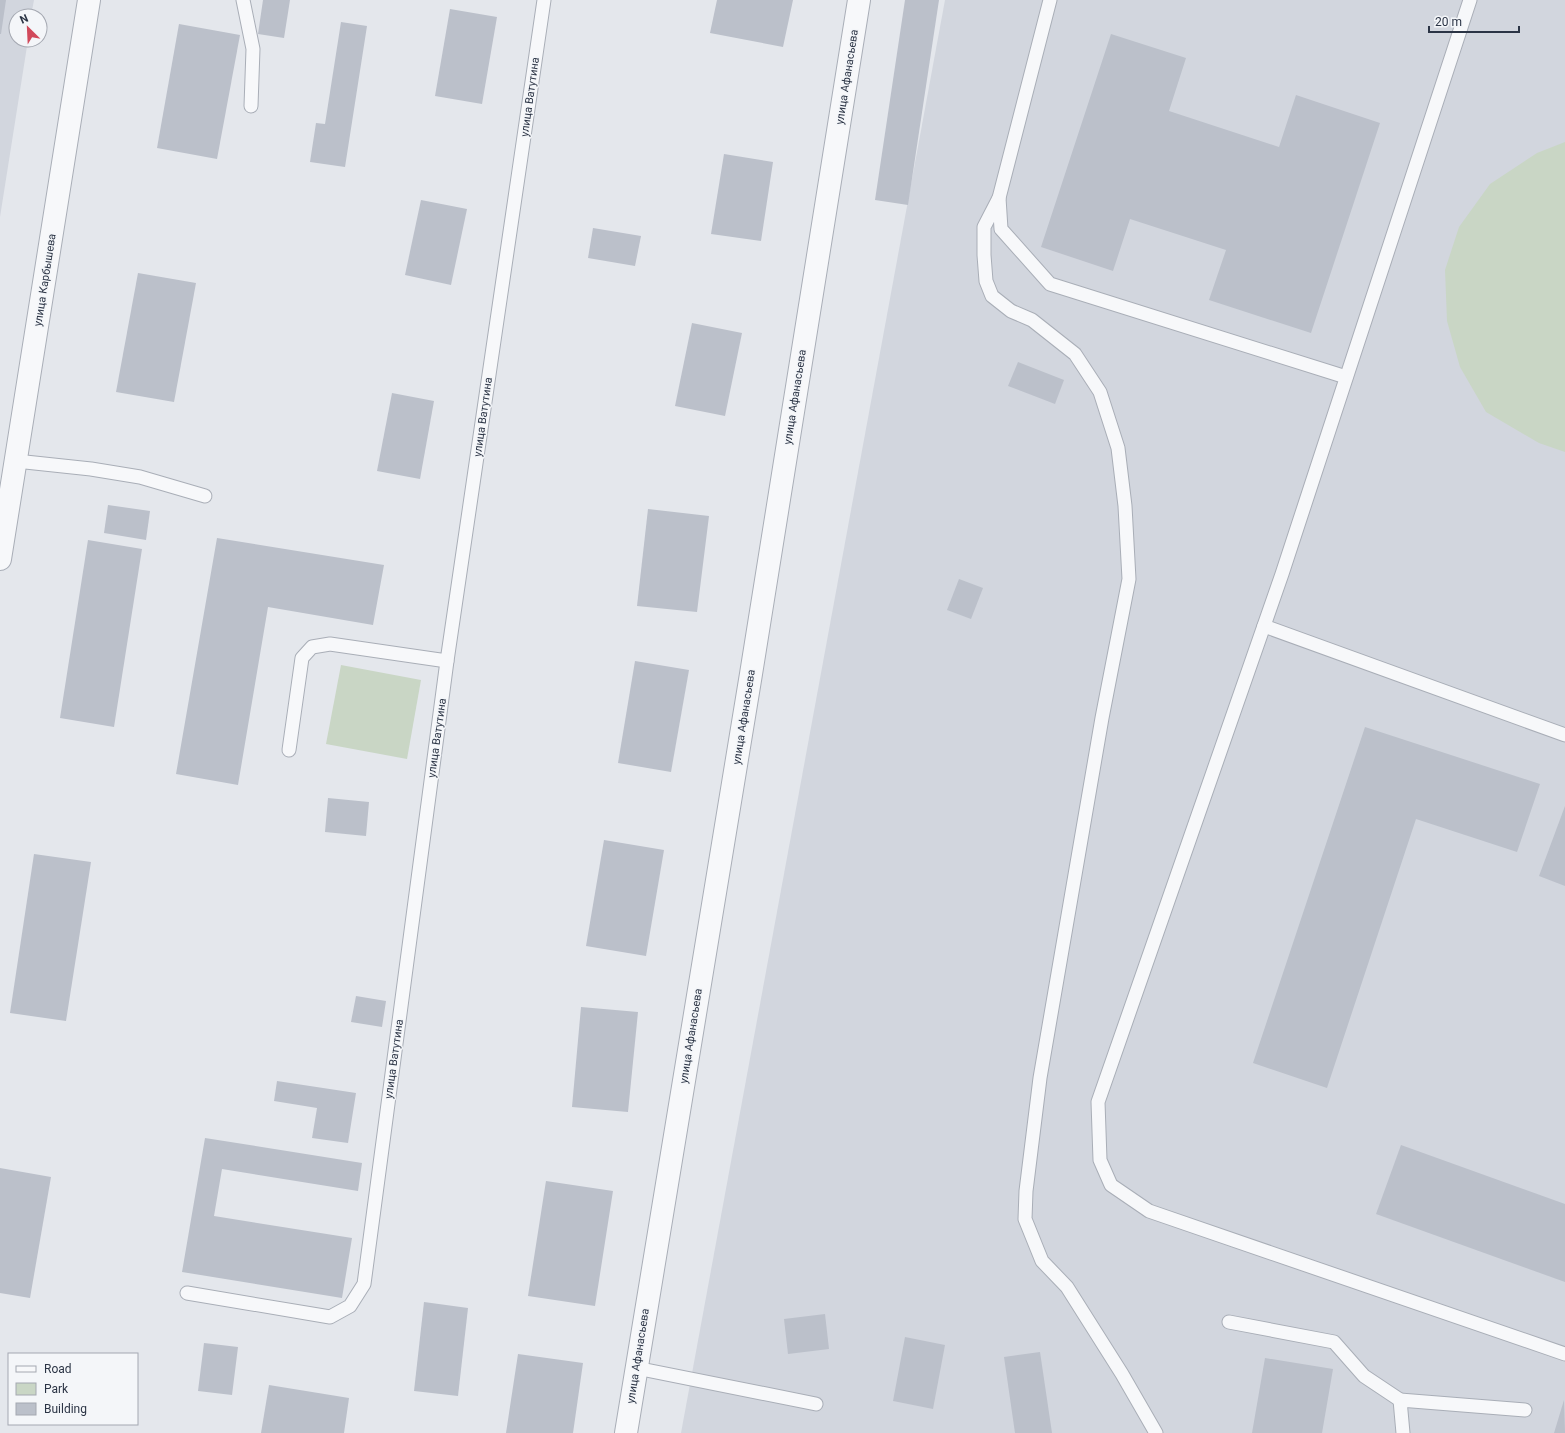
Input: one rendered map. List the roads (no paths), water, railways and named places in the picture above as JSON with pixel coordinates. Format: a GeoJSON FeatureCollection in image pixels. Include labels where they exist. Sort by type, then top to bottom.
{"type":"FeatureCollection","features":[{"type":"Feature","properties":{"kind":"street","name":"улица Карбышева"},"geometry":{"type":"LineString","coordinates":[[0,559],[89,0]]}},
{"type":"Feature","properties":{"kind":"street","name":"улица Афанасьева"},"geometry":{"type":"LineString","coordinates":[[626,1433],[751,674],[859,0]]}},
{"type":"Feature","properties":{"kind":"lane"},"geometry":{"type":"LineString","coordinates":[[243,0],[253,49],[251,106]]}},
{"type":"Feature","properties":{"kind":"lane","name":"улица Ватутина"},"geometry":{"type":"LineString","coordinates":[[187,1293],[330,1317],[350,1306],[364,1284],[447,661],[544,0]]}},
{"type":"Feature","properties":{"kind":"lane"},"geometry":{"type":"LineString","coordinates":[[1050,0],[999,198],[984,228],[986,281],[992,296],[1011,311],[1032,320],[1075,354],[1100,392],[1118,448],[1124,506],[1128,579],[1102,718],[1040,1078],[1026,1191],[1025,1219],[1042,1261],[1067,1288],[1122,1374],[1156,1433]]}},
{"type":"Feature","properties":{"kind":"lane"},"geometry":{"type":"LineString","coordinates":[[1470,0],[1282,574],[1098,1102],[1100,1160],[1111,1185],[1149,1211],[1565,1354]]}},
{"type":"Feature","properties":{"kind":"lane"},"geometry":{"type":"LineString","coordinates":[[999,198],[1001,230],[1050,284],[1346,377]]}},
{"type":"Feature","properties":{"kind":"lane"},"geometry":{"type":"LineString","coordinates":[[16,461],[91,468],[140,477],[205,496]]}},
{"type":"Feature","properties":{"kind":"lane"},"geometry":{"type":"LineString","coordinates":[[1264,626],[1565,735]]}},
{"type":"Feature","properties":{"kind":"lane"},"geometry":{"type":"LineString","coordinates":[[289,750],[302,658],[312,647],[330,644],[447,661]]}},
{"type":"Feature","properties":{"kind":"lane"},"geometry":{"type":"LineString","coordinates":[[1229,1322],[1334,1342],[1364,1376],[1400,1400],[1526,1410]]}},
{"type":"Feature","properties":{"kind":"lane"},"geometry":{"type":"LineString","coordinates":[[636,1368],[816,1404]]}},
{"type":"Feature","properties":{"kind":"lane"},"geometry":{"type":"LineString","coordinates":[[1400,1400],[1403,1433]]}}]}
